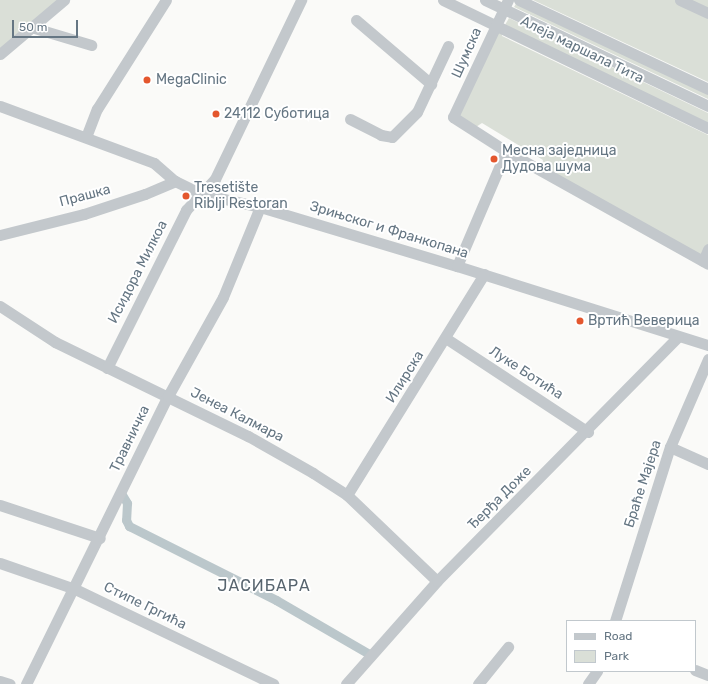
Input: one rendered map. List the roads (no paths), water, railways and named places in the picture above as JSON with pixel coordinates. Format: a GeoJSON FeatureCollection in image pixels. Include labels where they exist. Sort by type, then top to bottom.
{"type":"FeatureCollection","features":[{"type":"Feature","properties":{"kind":"street"},"geometry":{"type":"LineString","coordinates":[[0,54],[64,0]]}},
{"type":"Feature","properties":{"kind":"street"},"geometry":{"type":"LineString","coordinates":[[86,137],[97,109],[166,0]]}},
{"type":"Feature","properties":{"kind":"street","name":"Исидора Милкоа"},"geometry":{"type":"LineString","coordinates":[[107,368],[186,210],[215,180],[300,0]]}},
{"type":"Feature","properties":{"kind":"street","name":"Алеја маршала Тита"},"geometry":{"type":"LineString","coordinates":[[443,0],[708,128]]}},
{"type":"Feature","properties":{"kind":"street","name":"Алеја маршала Тита"},"geometry":{"type":"LineString","coordinates":[[484,0],[505,4],[708,106]]}},
{"type":"Feature","properties":{"kind":"street","name":"Алеја маршала Тита"},"geometry":{"type":"LineString","coordinates":[[519,0],[708,89]]}},
{"type":"Feature","properties":{"kind":"street"},"geometry":{"type":"LineString","coordinates":[[680,0],[708,13]]}},
{"type":"Feature","properties":{"kind":"street","name":"Шумска"},"geometry":{"type":"LineString","coordinates":[[505,4],[453,117],[506,151]]}},
{"type":"Feature","properties":{"kind":"street"},"geometry":{"type":"LineString","coordinates":[[356,20],[431,84]]}},
{"type":"Feature","properties":{"kind":"street"},"geometry":{"type":"LineString","coordinates":[[31,27],[92,45]]}},
{"type":"Feature","properties":{"kind":"street"},"geometry":{"type":"LineString","coordinates":[[350,119],[381,135],[392,137],[417,112],[448,46]]}},
{"type":"Feature","properties":{"kind":"street","name":"Зрињског и Франкопана"},"geometry":{"type":"LineString","coordinates":[[0,106],[154,163],[175,181],[202,194],[260,207],[484,274],[678,338],[708,345]]}},
{"type":"Feature","properties":{"kind":"street"},"geometry":{"type":"LineString","coordinates":[[457,266],[506,151],[705,262],[708,249]]}},
{"type":"Feature","properties":{"kind":"street","name":"Прашка"},"geometry":{"type":"LineString","coordinates":[[0,235],[84,214],[145,194],[175,181]]}},
{"type":"Feature","properties":{"kind":"street","name":"Травничка"},"geometry":{"type":"LineString","coordinates":[[26,684],[100,538],[168,396],[223,297],[260,207]]}},
{"type":"Feature","properties":{"kind":"street","name":"Илирска"},"geometry":{"type":"LineString","coordinates":[[347,495],[446,339],[484,274]]}},
{"type":"Feature","properties":{"kind":"street","name":"Јенеа Калмара"},"geometry":{"type":"LineString","coordinates":[[0,306],[26,325],[107,368],[168,396],[248,436],[347,495],[438,582]]}},
{"type":"Feature","properties":{"kind":"street","name":"Ђерђа Доже"},"geometry":{"type":"LineString","coordinates":[[346,684],[438,582],[588,432],[678,338]]}},
{"type":"Feature","properties":{"kind":"street","name":"Луке Ботића"},"geometry":{"type":"LineString","coordinates":[[446,339],[588,432]]}},
{"type":"Feature","properties":{"kind":"street","name":"Браће Мајера"},"geometry":{"type":"LineString","coordinates":[[615,620],[670,447],[708,359]]}},
{"type":"Feature","properties":{"kind":"street"},"geometry":{"type":"LineString","coordinates":[[670,447],[708,464]]}},
{"type":"Feature","properties":{"kind":"street"},"geometry":{"type":"LineString","coordinates":[[0,505],[100,538]]}},
{"type":"Feature","properties":{"kind":"street","name":"Стипе Гргића"},"geometry":{"type":"LineString","coordinates":[[0,563],[74,589],[274,684]]}},
{"type":"Feature","properties":{"kind":"street"},"geometry":{"type":"LineString","coordinates":[[478,684],[508,647]]}},
{"type":"Feature","properties":{"kind":"street"},"geometry":{"type":"LineString","coordinates":[[696,670],[708,675]]}},
{"type":"Feature","properties":{"kind":"street"},"geometry":{"type":"LineString","coordinates":[[588,684],[596,672]]}},
{"type":"Feature","properties":{"kind":"street"},"geometry":{"type":"LineString","coordinates":[[0,680],[10,684]]}},
{"type":"Feature","properties":{"kind":"waterway"},"geometry":{"type":"LineString","coordinates":[[121,493],[127,503],[126,520],[129,526],[276,600],[371,655]]}},
{"type":"Feature","properties":{"kind":"place","name":"MegaClinic"},"geometry":{"type":"Point","coordinates":[147,80]}},
{"type":"Feature","properties":{"kind":"place","name":"24112 Суботица"},"geometry":{"type":"Point","coordinates":[216,114]}},
{"type":"Feature","properties":{"kind":"place","name":"Месна заједница Дудова шума"},"geometry":{"type":"Point","coordinates":[494,159]}},
{"type":"Feature","properties":{"kind":"place","name":"Tresetište Riblji Restoran"},"geometry":{"type":"Point","coordinates":[186,196]}},
{"type":"Feature","properties":{"kind":"place","name":"Вртић Веверица"},"geometry":{"type":"Point","coordinates":[580,321]}},
{"type":"Feature","properties":{"kind":"district","name":"ЈАСИБАРА"},"geometry":{"type":"Point","coordinates":[264,586]}}]}
